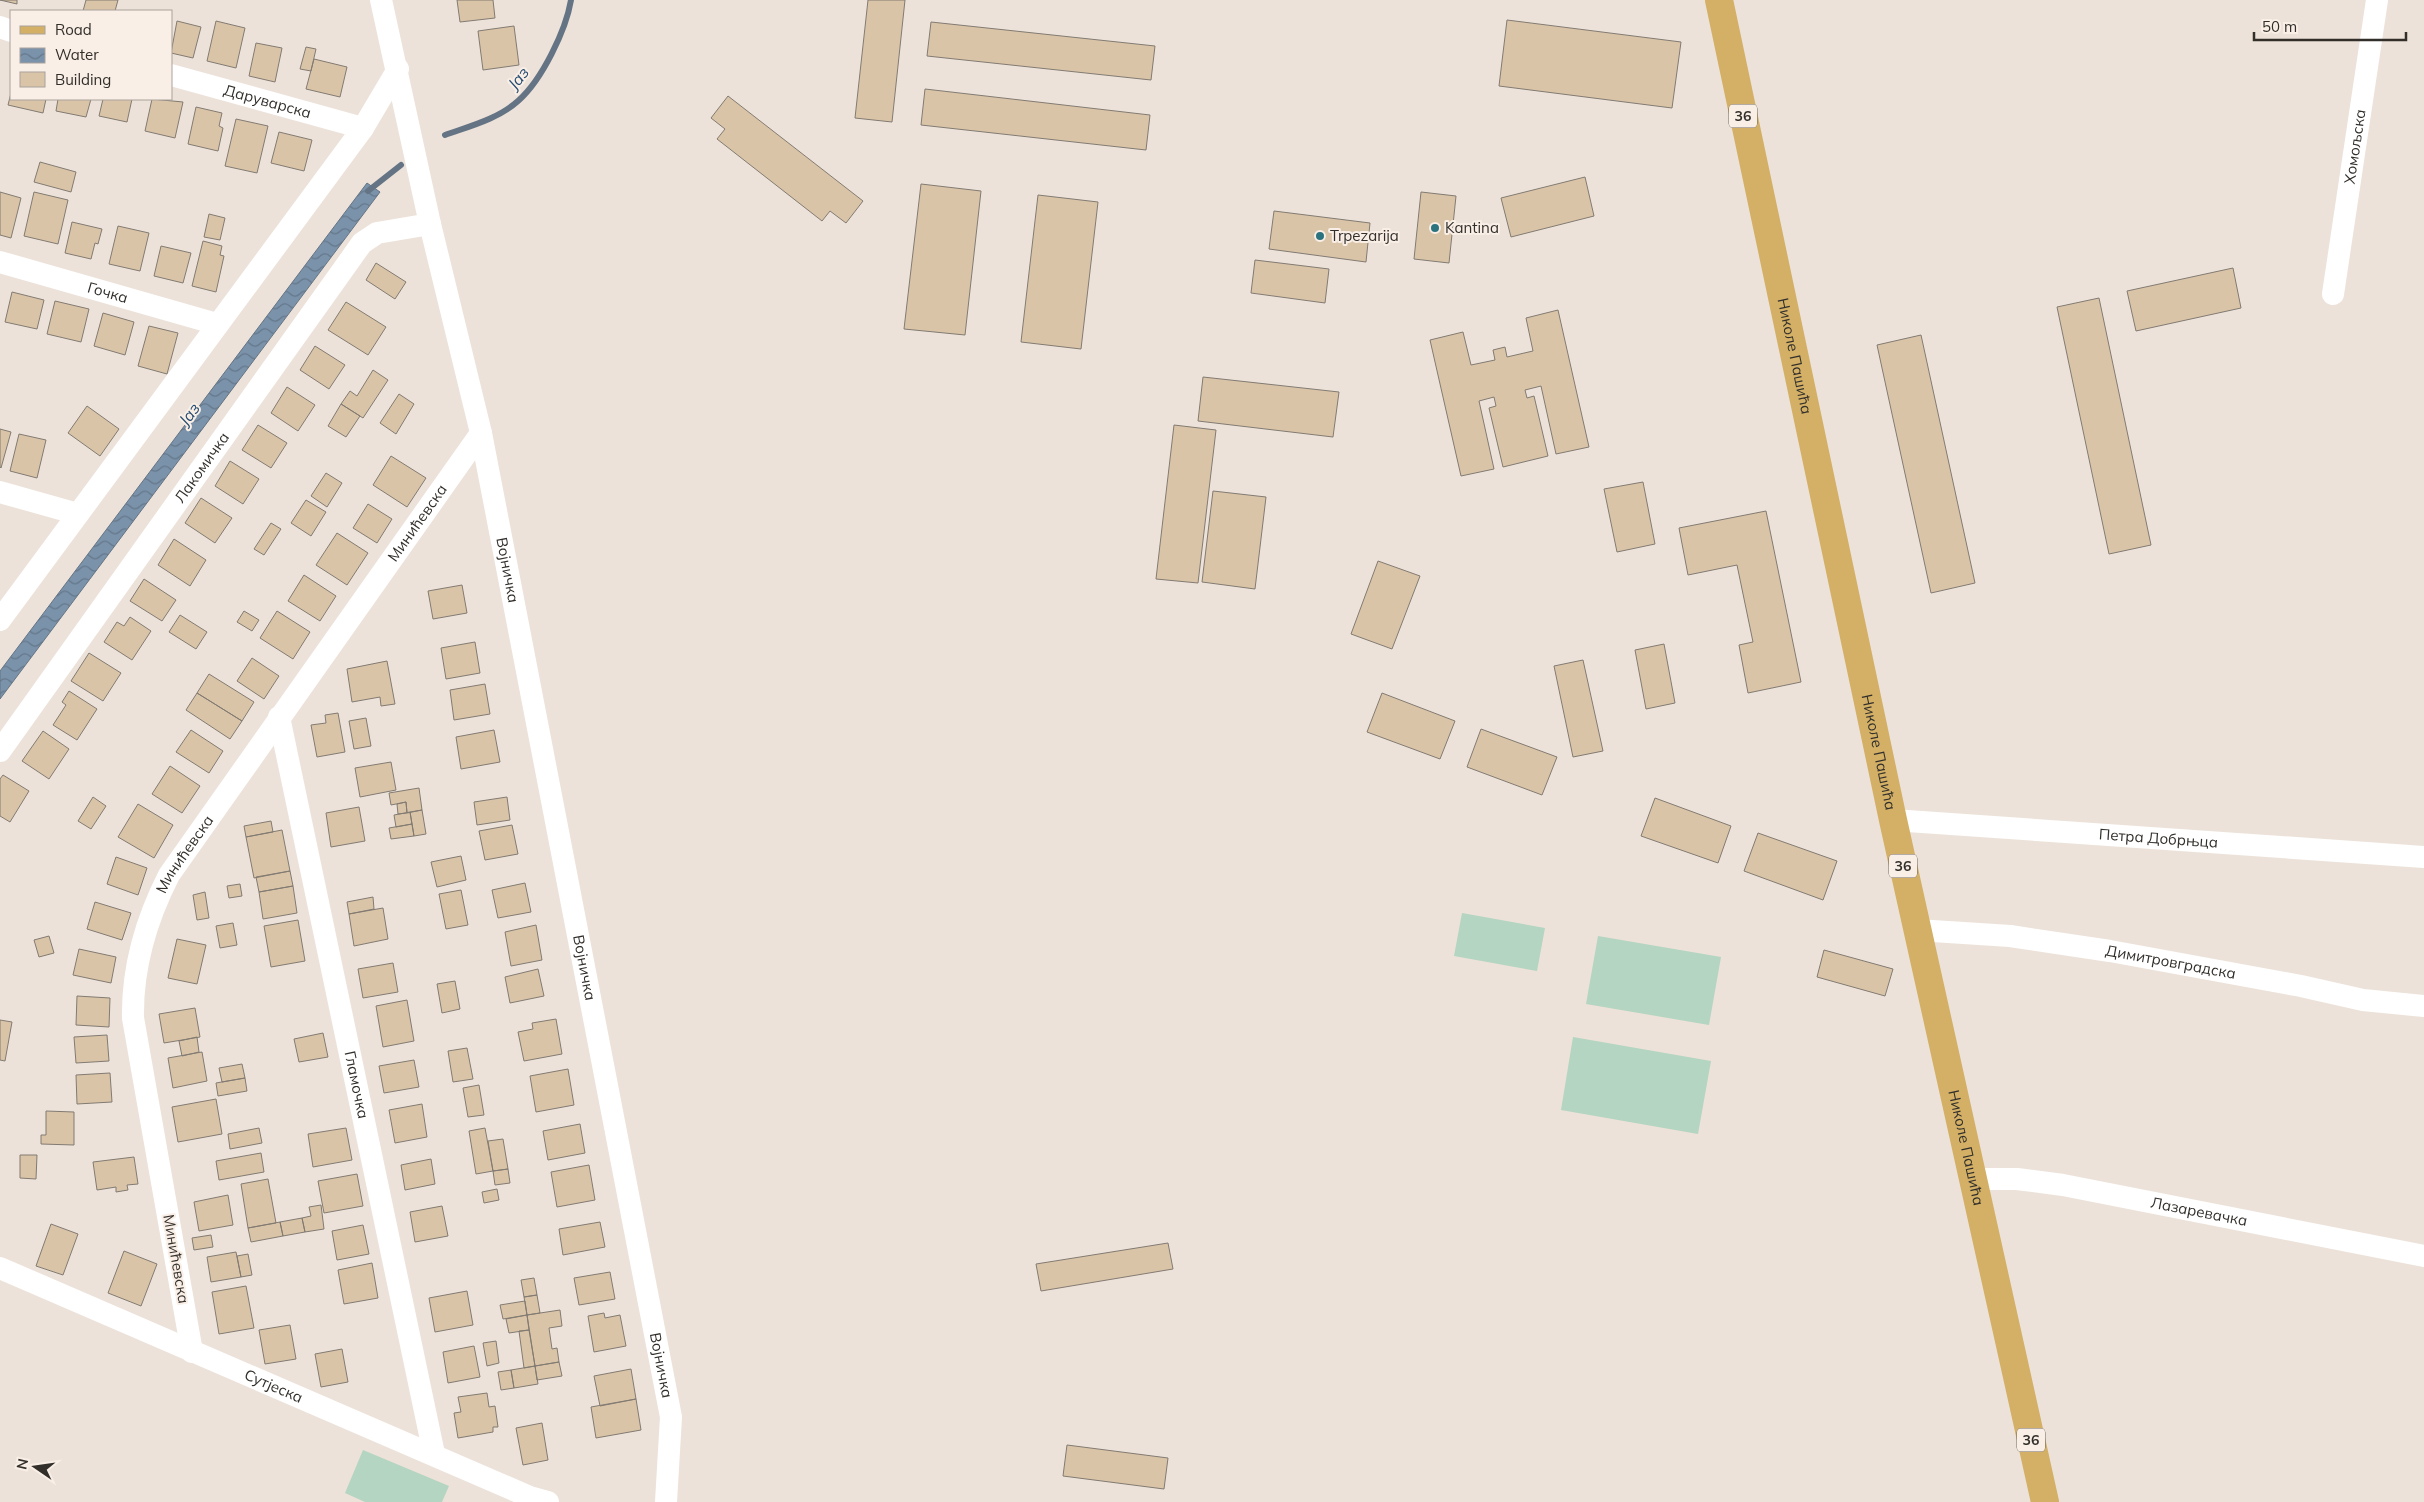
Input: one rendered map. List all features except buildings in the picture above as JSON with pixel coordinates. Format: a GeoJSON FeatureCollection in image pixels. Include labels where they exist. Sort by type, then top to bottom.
{"type":"FeatureCollection","features":[{"type":"Feature","properties":{"kind":"main road","name":"Николе Пашића"},"geometry":{"type":"LineString","coordinates":[[1719,0],[1892,820],[2045,1502]]}},
{"type":"Feature","properties":{"kind":"street","name":"Војничка"},"geometry":{"type":"LineString","coordinates":[[381,0],[398,69],[430,224],[481,434],[671,1417],[666,1502]]}},
{"type":"Feature","properties":{"kind":"street","name":"Хомољска"},"geometry":{"type":"LineString","coordinates":[[2333,294],[2377,0]]}},
{"type":"Feature","properties":{"kind":"street"},"geometry":{"type":"LineString","coordinates":[[0,620],[363,128],[398,69]]}},
{"type":"Feature","properties":{"kind":"street","name":"Даруварска"},"geometry":{"type":"LineString","coordinates":[[172,75],[363,128]]}},
{"type":"Feature","properties":{"kind":"street","name":"Лакомичка"},"geometry":{"type":"LineString","coordinates":[[0,751],[362,243],[378,233],[430,224]]}},
{"type":"Feature","properties":{"kind":"street","name":"Гочка"},"geometry":{"type":"LineString","coordinates":[[0,262],[217,324]]}},
{"type":"Feature","properties":{"kind":"street","name":"Минићевска"},"geometry":{"type":"LineString","coordinates":[[192,1352],[133,1018],[135,972],[147,924],[169,875],[481,434]]}},
{"type":"Feature","properties":{"kind":"street"},"geometry":{"type":"LineString","coordinates":[[0,492],[78,514]]}},
{"type":"Feature","properties":{"kind":"street","name":"Гламочка"},"geometry":{"type":"LineString","coordinates":[[279,717],[434,1454]]}},
{"type":"Feature","properties":{"kind":"street","name":"Петра Добрњца"},"geometry":{"type":"LineString","coordinates":[[1892,820],[2424,857]]}},
{"type":"Feature","properties":{"kind":"street","name":"Димитровградска"},"geometry":{"type":"LineString","coordinates":[[1917,930],[2010,936],[2110,951],[2302,986],[2363,1000],[2424,1006]]}},
{"type":"Feature","properties":{"kind":"street","name":"Лазаревачка"},"geometry":{"type":"LineString","coordinates":[[1972,1179],[2017,1180],[2063,1185],[2424,1256]]}},
{"type":"Feature","properties":{"kind":"street","name":"Сутјеска"},"geometry":{"type":"LineString","coordinates":[[0,1268],[530,1497],[548,1502]]}},
{"type":"Feature","properties":{"kind":"green space"},"geometry":{"type":"Polygon","coordinates":[[[1462,913],[1545,928],[1537,971],[1454,956],[1462,913]]]}},
{"type":"Feature","properties":{"kind":"green space"},"geometry":{"type":"Polygon","coordinates":[[[1598,936],[1721,957],[1709,1025],[1586,1004],[1598,936]]]}},
{"type":"Feature","properties":{"kind":"green space"},"geometry":{"type":"Polygon","coordinates":[[[1573,1037],[1711,1061],[1698,1134],[1561,1110],[1573,1037]]]}},
{"type":"Feature","properties":{"kind":"green space"},"geometry":{"type":"Polygon","coordinates":[[[363,1450],[449,1486],[442,1502],[365,1502],[345,1493],[363,1450]]]}},
{"type":"Feature","properties":{"kind":"water"},"geometry":{"type":"Polygon","coordinates":[[[367,183],[380,192],[0,699],[0,671],[367,183]]]}},
{"type":"Feature","properties":{"kind":"waterway","name":"Јаз"},"geometry":{"type":"LineString","coordinates":[[445,135],[502,113],[527,92],[552,54],[564,25],[571,0]]}},
{"type":"Feature","properties":{"kind":"waterway","name":"Јаз"},"geometry":{"type":"LineString","coordinates":[[368,191],[401,165]]}},
{"type":"Feature","properties":{"kind":"place","name":"Kantina"},"geometry":{"type":"Point","coordinates":[1435,228]}},
{"type":"Feature","properties":{"kind":"place","name":"Trpezarija"},"geometry":{"type":"Point","coordinates":[1320,236]}}]}
